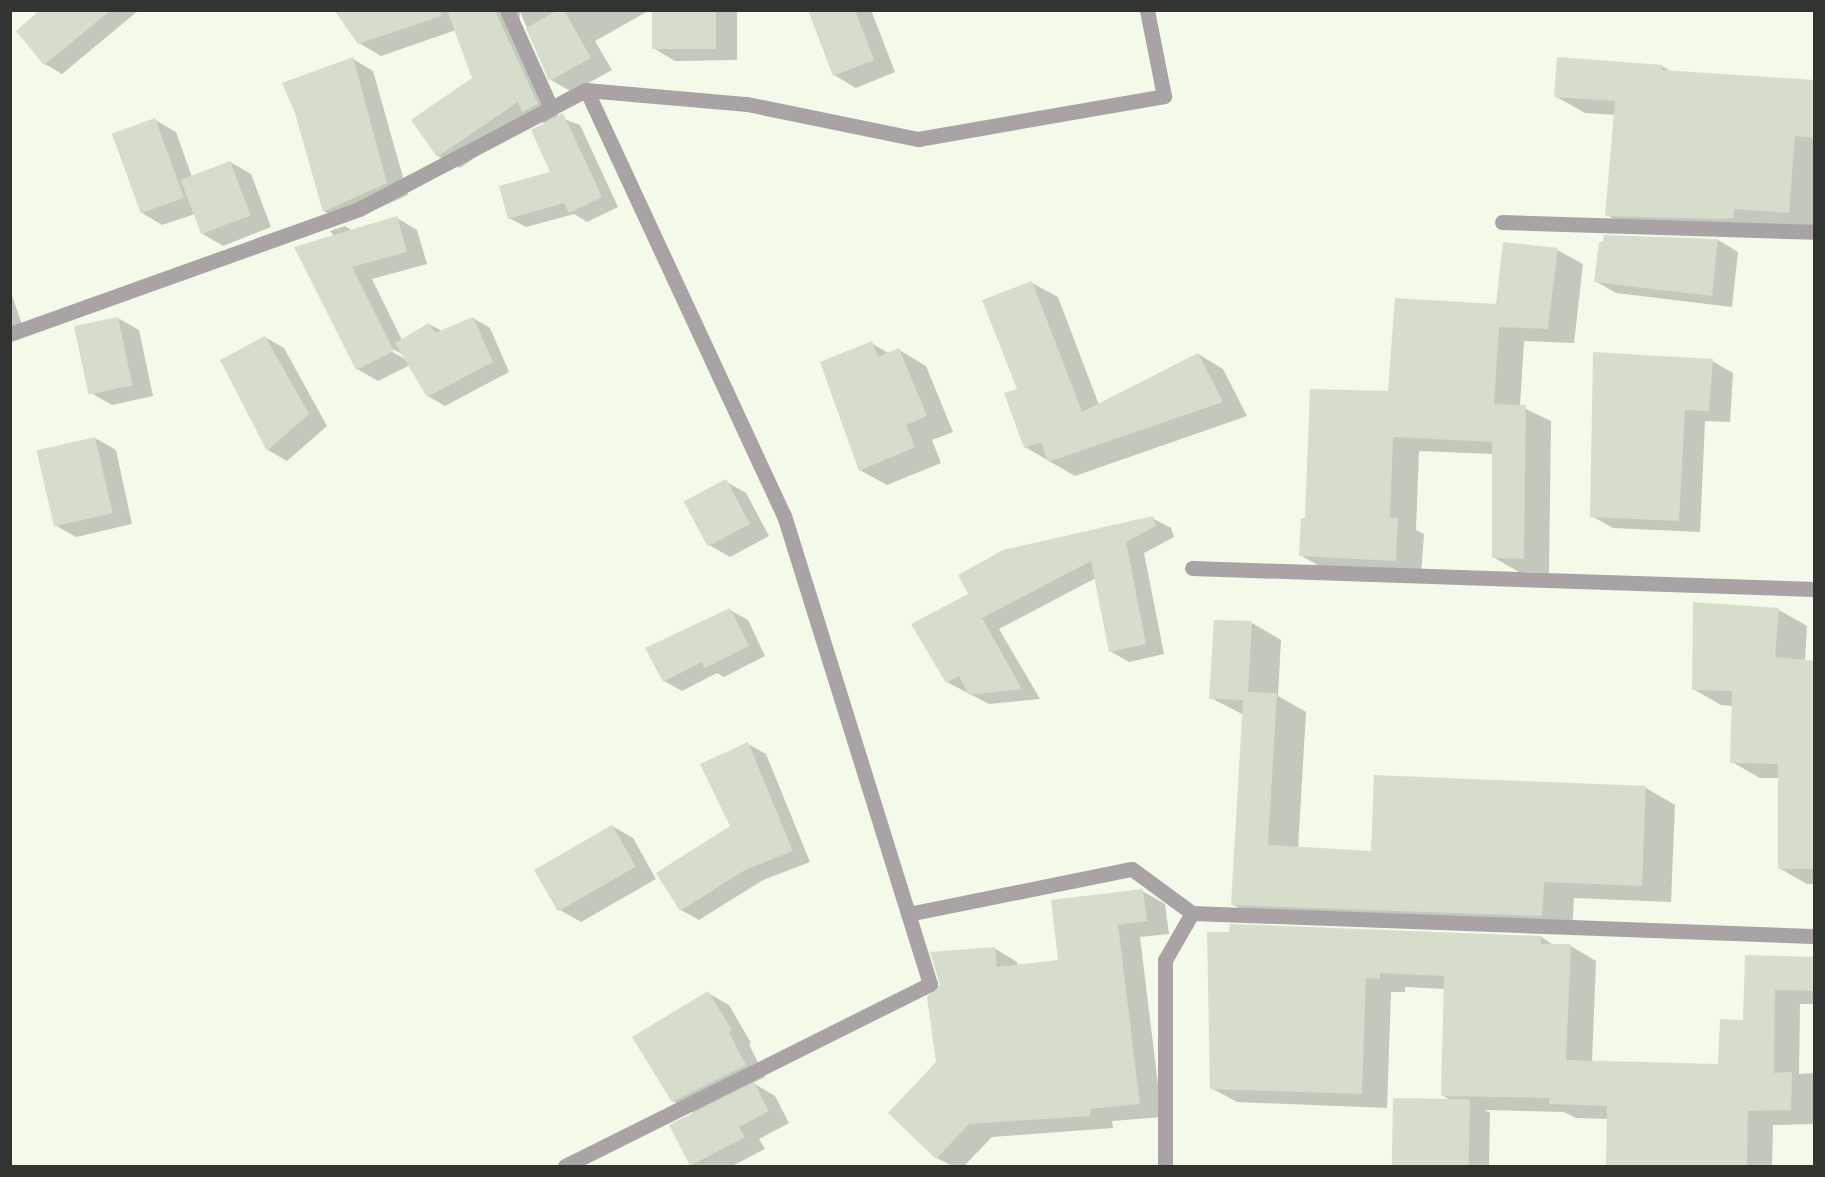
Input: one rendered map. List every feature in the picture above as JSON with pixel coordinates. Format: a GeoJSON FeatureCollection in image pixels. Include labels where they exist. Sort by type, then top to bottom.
{"type":"FeatureCollection","features":[{"type":"Feature","properties":{"kind":"street"},"geometry":{"type":"LineString","coordinates":[[507,10],[551,108]]}},
{"type":"Feature","properties":{"kind":"street"},"geometry":{"type":"LineString","coordinates":[[10,334],[359,209],[586,90],[747,105],[918,139],[1164,96],[1147,10]]}},
{"type":"Feature","properties":{"kind":"street"},"geometry":{"type":"LineString","coordinates":[[565,1167],[930,984],[784,516],[586,90]]}},
{"type":"Feature","properties":{"kind":"street"},"geometry":{"type":"LineString","coordinates":[[1502,222],[1815,232]]}},
{"type":"Feature","properties":{"kind":"street"},"geometry":{"type":"LineString","coordinates":[[1192,568],[1815,589]]}},
{"type":"Feature","properties":{"kind":"street"},"geometry":{"type":"LineString","coordinates":[[908,914],[1132,869],[1192,913],[1815,936]]}},
{"type":"Feature","properties":{"kind":"street"},"geometry":{"type":"LineString","coordinates":[[1166,1167],[1165,960],[1192,913]]}},
{"type":"Feature","properties":{"kind":"building"},"geometry":{"type":"Polygon","coordinates":[[[40,10],[111,10],[44,65],[16,31],[40,10]]]}},
{"type":"Feature","properties":{"kind":"building"},"geometry":{"type":"Polygon","coordinates":[[[334,10],[440,10],[441,16],[358,44],[334,10]]]}},
{"type":"Feature","properties":{"kind":"building"},"geometry":{"type":"Polygon","coordinates":[[[447,10],[495,11],[538,104],[522,112],[518,102],[437,157],[411,120],[472,78],[447,10]]]}},
{"type":"Feature","properties":{"kind":"building"},"geometry":{"type":"Polygon","coordinates":[[[558,10],[564,10],[591,58],[549,81],[526,28],[558,10]]]}},
{"type":"Feature","properties":{"kind":"building"},"geometry":{"type":"Polygon","coordinates":[[[652,10],[716,10],[716,49],[652,49],[652,10]]]}},
{"type":"Feature","properties":{"kind":"building"},"geometry":{"type":"Polygon","coordinates":[[[808,10],[855,10],[874,60],[833,76],[808,10]]]}},
{"type":"Feature","properties":{"kind":"building"},"geometry":{"type":"Polygon","coordinates":[[[353,57],[387,183],[323,212],[295,113],[282,83],[353,57]]]}},
{"type":"Feature","properties":{"kind":"building"},"geometry":{"type":"Polygon","coordinates":[[[1557,57],[1663,65],[1662,70],[1815,80],[1815,138],[1795,136],[1789,213],[1734,209],[1734,218],[1720,219],[1605,216],[1615,101],[1554,97],[1557,57]]]}},
{"type":"Feature","properties":{"kind":"building"},"geometry":{"type":"Polygon","coordinates":[[[563,113],[602,197],[569,213],[564,203],[508,219],[499,186],[550,172],[531,130],[563,113]]]}},
{"type":"Feature","properties":{"kind":"building"},"geometry":{"type":"Polygon","coordinates":[[[155,118],[184,198],[141,214],[112,134],[155,118]]]}},
{"type":"Feature","properties":{"kind":"building"},"geometry":{"type":"Polygon","coordinates":[[[230,161],[251,215],[201,234],[181,180],[230,161]]]}},
{"type":"Feature","properties":{"kind":"building"},"geometry":{"type":"Polygon","coordinates":[[[397,216],[407,252],[352,267],[394,351],[356,370],[294,247],[397,216]]]}},
{"type":"Feature","properties":{"kind":"building"},"geometry":{"type":"Polygon","coordinates":[[[1604,235],[1718,239],[1712,296],[1594,282],[1599,242],[1603,242],[1604,235]]]}},
{"type":"Feature","properties":{"kind":"building"},"geometry":{"type":"Polygon","coordinates":[[[1503,242],[1558,248],[1548,329],[1499,327],[1494,404],[1526,405],[1524,559],[1492,558],[1492,442],[1393,437],[1390,518],[1398,518],[1396,561],[1299,556],[1301,518],[1305,518],[1310,389],[1388,391],[1395,298],[1496,304],[1503,242]]]}},
{"type":"Feature","properties":{"kind":"building"},"geometry":{"type":"Polygon","coordinates":[[[1032,281],[1082,412],[1198,353],[1223,402],[1048,462],[1041,442],[1024,448],[1004,393],[1017,389],[982,300],[1032,281]]]}},
{"type":"Feature","properties":{"kind":"building"},"geometry":{"type":"Polygon","coordinates":[[[118,317],[133,385],[89,395],[74,326],[118,317]]]}},
{"type":"Feature","properties":{"kind":"building"},"geometry":{"type":"Polygon","coordinates":[[[473,317],[493,362],[427,397],[395,343],[429,323],[435,333],[473,317]]]}},
{"type":"Feature","properties":{"kind":"building"},"geometry":{"type":"Polygon","coordinates":[[[265,336],[309,414],[267,451],[220,360],[265,336]]]}},
{"type":"Feature","properties":{"kind":"building"},"geometry":{"type":"Polygon","coordinates":[[[872,341],[878,357],[899,348],[927,416],[906,425],[915,447],[859,471],[820,362],[872,341]]]}},
{"type":"Feature","properties":{"kind":"building"},"geometry":{"type":"Polygon","coordinates":[[[1593,352],[1713,359],[1709,411],[1685,410],[1679,521],[1590,517],[1593,352]]]}},
{"type":"Feature","properties":{"kind":"building"},"geometry":{"type":"Polygon","coordinates":[[[95,437],[113,513],[54,526],[37,450],[95,437]]]}},
{"type":"Feature","properties":{"kind":"building"},"geometry":{"type":"Polygon","coordinates":[[[726,479],[750,524],[708,547],[684,502],[726,479]]]}},
{"type":"Feature","properties":{"kind":"building"},"geometry":{"type":"Polygon","coordinates":[[[1153,516],[1156,526],[1126,542],[1146,644],[1109,652],[1091,561],[982,618],[1022,689],[969,695],[959,676],[946,683],[911,624],[968,594],[958,575],[1003,550],[1153,516]]]}},
{"type":"Feature","properties":{"kind":"building"},"geometry":{"type":"Polygon","coordinates":[[[1693,602],[1779,608],[1775,657],[1815,661],[1815,869],[1778,869],[1778,764],[1730,763],[1732,691],[1692,690],[1693,602]]]}},
{"type":"Feature","properties":{"kind":"building"},"geometry":{"type":"Polygon","coordinates":[[[730,608],[749,646],[705,668],[702,662],[663,682],[645,648],[730,608]]]}},
{"type":"Feature","properties":{"kind":"building"},"geometry":{"type":"Polygon","coordinates":[[[1214,620],[1252,621],[1248,692],[1277,693],[1268,845],[1371,851],[1374,775],[1646,786],[1642,886],[1544,882],[1542,916],[1231,905],[1243,700],[1209,699],[1214,620]]]}},
{"type":"Feature","properties":{"kind":"building"},"geometry":{"type":"Polygon","coordinates":[[[748,742],[793,851],[745,870],[680,911],[656,873],[730,826],[700,764],[748,742]]]}},
{"type":"Feature","properties":{"kind":"building"},"geometry":{"type":"Polygon","coordinates":[[[612,825],[636,867],[558,912],[534,870],[612,825]]]}},
{"type":"Feature","properties":{"kind":"building"},"geometry":{"type":"Polygon","coordinates":[[[1143,889],[1147,921],[1118,925],[1140,1104],[1090,1109],[1090,1116],[969,1124],[936,1159],[888,1113],[936,1062],[927,997],[940,985],[930,952],[995,947],[997,967],[1058,960],[1051,900],[1143,889]]]}},
{"type":"Feature","properties":{"kind":"building"},"geometry":{"type":"Polygon","coordinates":[[[1230,924],[1541,936],[1541,944],[1571,944],[1566,1060],[1718,1064],[1720,1019],[1743,1020],[1745,955],[1815,957],[1815,991],[1775,990],[1774,1073],[1792,1072],[1791,1110],[1748,1111],[1747,1167],[1606,1167],[1607,1106],[1549,1104],[1549,1098],[1441,1096],[1444,976],[1380,973],[1380,979],[1366,978],[1362,1094],[1210,1089],[1207,932],[1229,932],[1230,924]]]}},
{"type":"Feature","properties":{"kind":"building"},"geometry":{"type":"Polygon","coordinates":[[[708,991],[732,1030],[729,1032],[746,1065],[672,1102],[632,1037],[708,991]]]}},
{"type":"Feature","properties":{"kind":"building"},"geometry":{"type":"Polygon","coordinates":[[[754,1082],[769,1111],[739,1127],[745,1137],[690,1166],[669,1125],[754,1082]]]}},
{"type":"Feature","properties":{"kind":"building"},"geometry":{"type":"Polygon","coordinates":[[[1393,1098],[1470,1099],[1469,1166],[1392,1166],[1393,1098]]]}}]}
